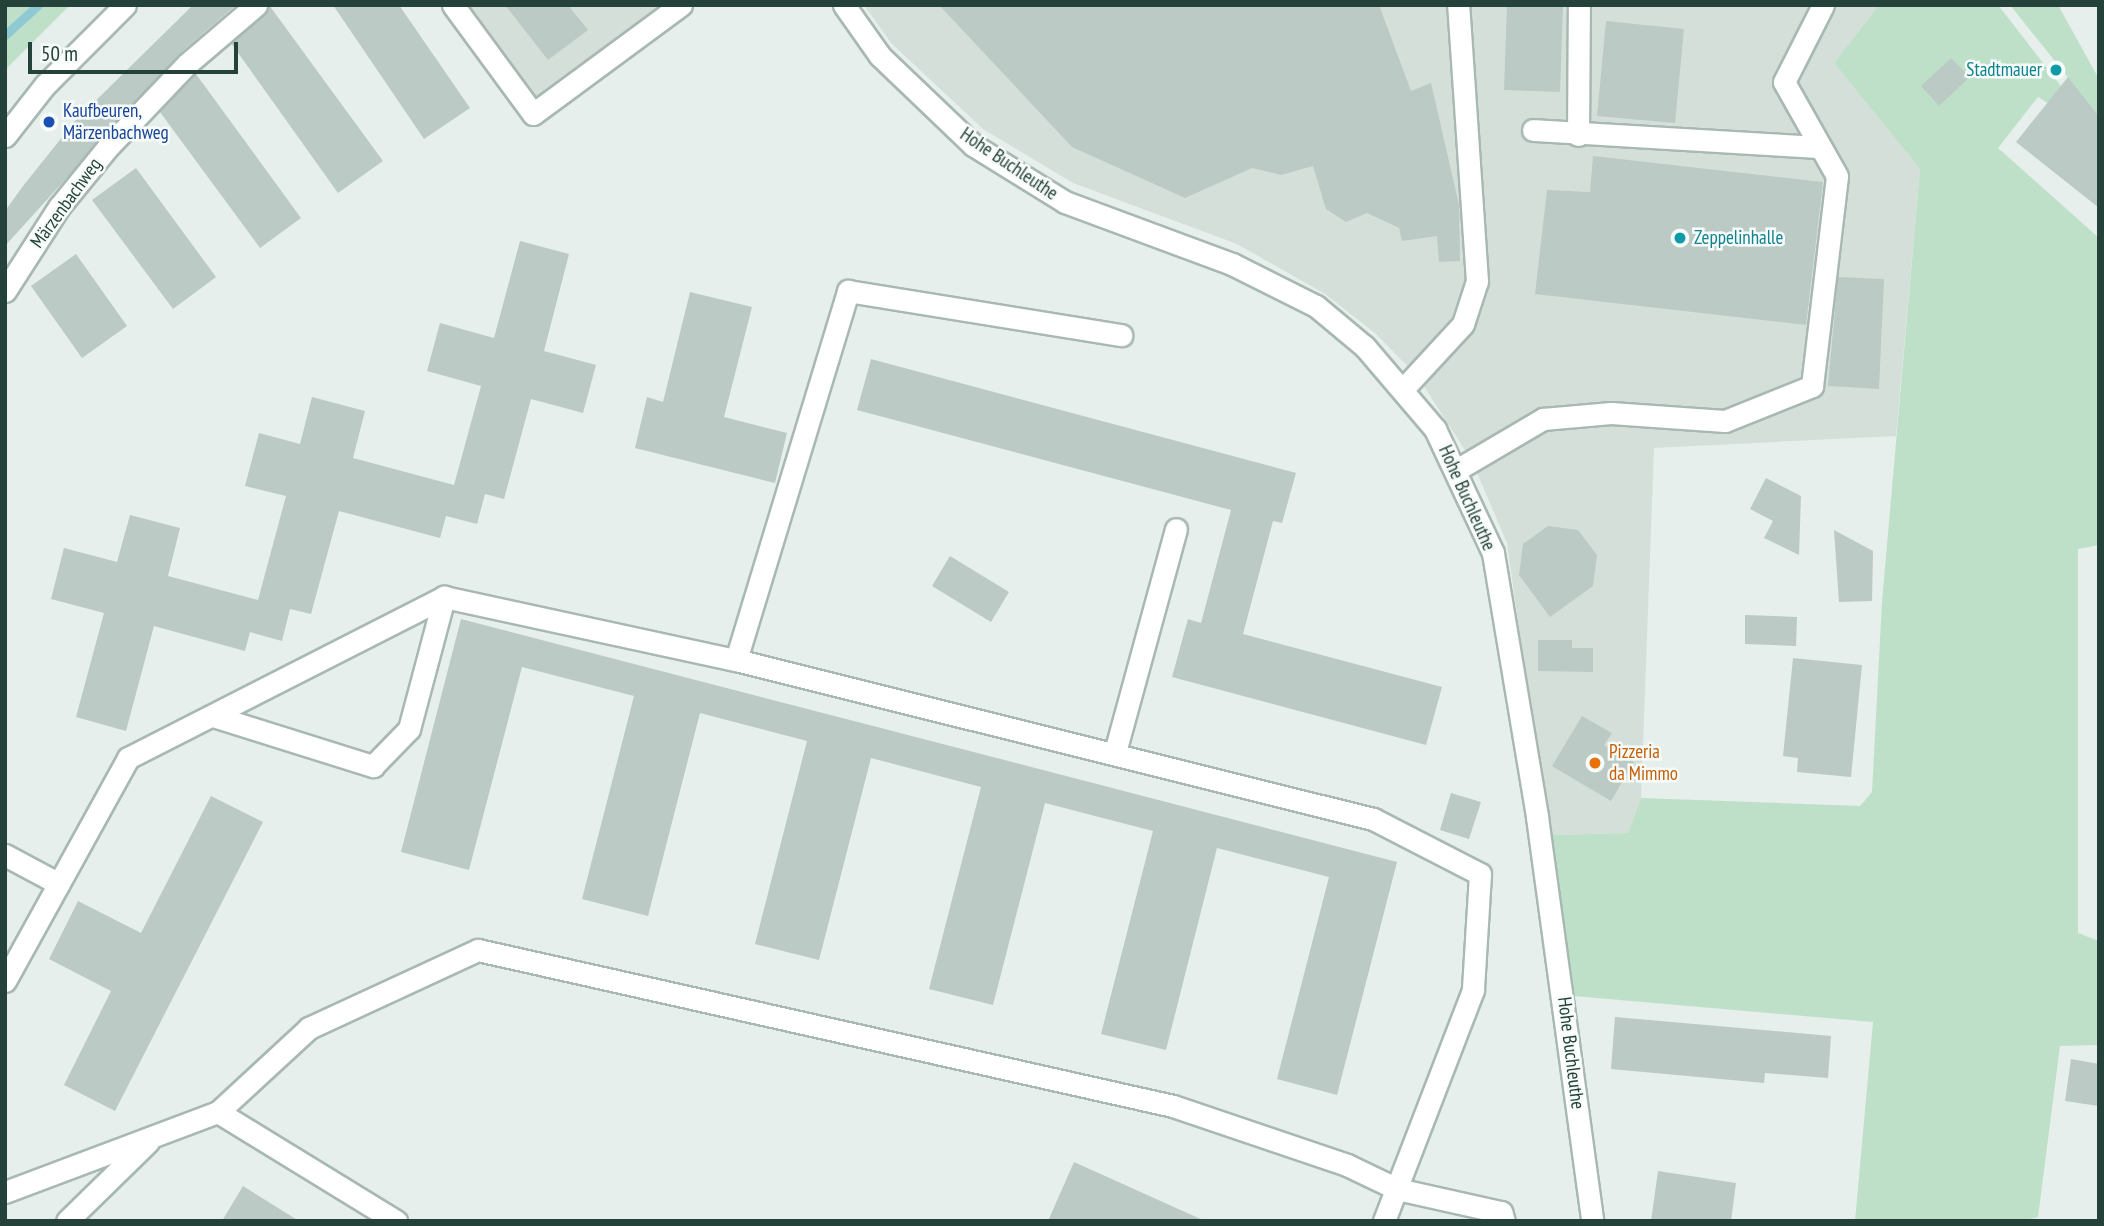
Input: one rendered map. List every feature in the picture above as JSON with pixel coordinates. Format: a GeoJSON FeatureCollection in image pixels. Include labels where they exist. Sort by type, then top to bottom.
{"type":"FeatureCollection","features":[{"type":"Feature","properties":{"kind":"street"},"geometry":{"type":"LineString","coordinates":[[5,136],[45,85],[125,5]]}},
{"type":"Feature","properties":{"kind":"street","name":"Märzenbachweg"},"geometry":{"type":"LineString","coordinates":[[5,290],[59,207],[107,148],[187,64],[256,5]]}},
{"type":"Feature","properties":{"kind":"street"},"geometry":{"type":"LineString","coordinates":[[453,5],[533,114],[681,5]]}},
{"type":"Feature","properties":{"kind":"street","name":"Hohe Buchleuthe"},"geometry":{"type":"LineString","coordinates":[[844,5],[880,56],[973,145],[1065,202],[1232,264],[1316,306],[1404,388],[1458,470],[1493,553],[1515,673],[1592,1221]]}},
{"type":"Feature","properties":{"kind":"street"},"geometry":{"type":"LineString","coordinates":[[1404,388],[1463,324],[1477,281],[1458,5]]}},
{"type":"Feature","properties":{"kind":"street"},"geometry":{"type":"LineString","coordinates":[[1578,135],[1579,5]]}},
{"type":"Feature","properties":{"kind":"street"},"geometry":{"type":"LineString","coordinates":[[1458,470],[1543,418],[1611,413],[1725,421],[1811,386],[1837,176],[1784,82],[1823,5]]}},
{"type":"Feature","properties":{"kind":"street"},"geometry":{"type":"LineString","coordinates":[[1533,131],[1819,147]]}},
{"type":"Feature","properties":{"kind":"street"},"geometry":{"type":"LineString","coordinates":[[736,660],[848,291],[1121,335]]}},
{"type":"Feature","properties":{"kind":"street"},"geometry":{"type":"LineString","coordinates":[[1115,752],[1176,529]]}},
{"type":"Feature","properties":{"kind":"street"},"geometry":{"type":"LineString","coordinates":[[213,716],[373,766],[409,729],[444,597]]}},
{"type":"Feature","properties":{"kind":"street"},"geometry":{"type":"LineString","coordinates":[[5,981],[128,758],[444,597],[736,660],[1115,752],[1373,819],[1480,874],[1474,990],[1384,1221]]}},
{"type":"Feature","properties":{"kind":"street"},"geometry":{"type":"LineString","coordinates":[[5,855],[59,884]]}},
{"type":"Feature","properties":{"kind":"street"},"geometry":{"type":"LineString","coordinates":[[5,1192],[218,1112],[309,1028],[478,950],[1173,1106],[1347,1165],[1397,1189],[1500,1212],[1504,1221]]}},
{"type":"Feature","properties":{"kind":"street"},"geometry":{"type":"LineString","coordinates":[[218,1112],[396,1221]]}},
{"type":"Feature","properties":{"kind":"street"},"geometry":{"type":"LineString","coordinates":[[67,1221],[154,1136]]}},
{"type":"Feature","properties":{"kind":"shaded area"},"geometry":{"type":"Polygon","coordinates":[[[465,5],[669,5],[535,105],[465,5]]]}},
{"type":"Feature","properties":{"kind":"shaded area"},"geometry":{"type":"Polygon","coordinates":[[[864,5],[1879,5],[1834,63],[1920,169],[1896,436],[1654,448],[1641,798],[1628,833],[1548,835],[1507,543],[1472,461],[1418,377],[1376,334],[1325,294],[1237,244],[1073,183],[983,129],[891,43],[864,5]]]}},
{"type":"Feature","properties":{"kind":"green space"},"geometry":{"type":"Polygon","coordinates":[[[5,5],[70,5],[5,70],[5,5]]]}},
{"type":"Feature","properties":{"kind":"green space"},"geometry":{"type":"Polygon","coordinates":[[[1879,5],[1998,5],[2099,135],[2038,97],[1998,148],[2099,238],[2099,545],[2078,549],[2078,933],[2099,941],[2099,1045],[2060,1046],[2038,1217],[2021,1221],[1855,1221],[1873,1022],[1574,996],[1548,835],[1628,833],[1641,798],[1860,806],[1872,792],[1882,602],[1920,169],[1834,63],[1879,5]]]}},
{"type":"Feature","properties":{"kind":"green space"},"geometry":{"type":"Polygon","coordinates":[[[2010,5],[2058,5],[2099,79],[2099,116],[2010,5]]]}},
{"type":"Feature","properties":{"kind":"building"},"geometry":{"type":"Polygon","coordinates":[[[193,5],[236,5],[178,55],[5,246],[5,211],[23,186],[75,121],[193,5]]]}},
{"type":"Feature","properties":{"kind":"building"},"geometry":{"type":"Polygon","coordinates":[[[269,5],[383,161],[338,193],[231,43],[269,5]]]}},
{"type":"Feature","properties":{"kind":"building"},"geometry":{"type":"Polygon","coordinates":[[[333,5],[399,5],[470,108],[424,139],[333,5]]]}},
{"type":"Feature","properties":{"kind":"building"},"geometry":{"type":"Polygon","coordinates":[[[505,5],[568,5],[588,30],[548,60],[505,5]]]}},
{"type":"Feature","properties":{"kind":"building"},"geometry":{"type":"Polygon","coordinates":[[[939,5],[1379,5],[1411,91],[1431,83],[1459,205],[1460,261],[1439,262],[1437,236],[1402,241],[1399,228],[1367,213],[1346,222],[1326,209],[1313,166],[1281,175],[1252,168],[1185,198],[1072,147],[939,5]]]}},
{"type":"Feature","properties":{"kind":"building"},"geometry":{"type":"Polygon","coordinates":[[[1507,5],[1563,5],[1560,92],[1504,90],[1507,5]]]}},
{"type":"Feature","properties":{"kind":"building"},"geometry":{"type":"Polygon","coordinates":[[[1606,21],[1684,29],[1675,123],[1597,116],[1606,21]]]}},
{"type":"Feature","properties":{"kind":"building"},"geometry":{"type":"Polygon","coordinates":[[[1951,58],[1970,77],[1939,106],[1921,86],[1951,58]]]}},
{"type":"Feature","properties":{"kind":"building"},"geometry":{"type":"Polygon","coordinates":[[[196,74],[301,218],[260,248],[160,112],[196,74]]]}},
{"type":"Feature","properties":{"kind":"building"},"geometry":{"type":"Polygon","coordinates":[[[2068,77],[2099,116],[2099,208],[2016,142],[2068,77]]]}},
{"type":"Feature","properties":{"kind":"building","name":"Zeppelinhalle"},"geometry":{"type":"Polygon","coordinates":[[[1593,156],[1823,182],[1806,325],[1535,294],[1547,190],[1590,192],[1593,156]]]}},
{"type":"Feature","properties":{"kind":"building"},"geometry":{"type":"Polygon","coordinates":[[[136,168],[216,277],[173,309],[92,200],[136,168]]]}},
{"type":"Feature","properties":{"kind":"building"},"geometry":{"type":"Polygon","coordinates":[[[520,241],[569,254],[544,351],[596,365],[583,413],[531,399],[504,499],[485,494],[477,524],[446,516],[440,538],[339,511],[311,614],[290,609],[282,641],[250,632],[245,651],[154,626],[126,731],[76,717],[104,613],[51,599],[64,548],[117,562],[130,515],[180,528],[168,576],[258,600],[286,496],[245,486],[259,433],[300,444],[312,397],[365,411],[353,458],[454,485],[481,386],[427,371],[440,323],[494,338],[520,241]]]}},
{"type":"Feature","properties":{"kind":"building"},"geometry":{"type":"Polygon","coordinates":[[[76,254],[127,326],[82,358],[31,286],[76,254]]]}},
{"type":"Feature","properties":{"kind":"building"},"geometry":{"type":"Polygon","coordinates":[[[1838,277],[1884,279],[1879,389],[1828,386],[1838,277]]]}},
{"type":"Feature","properties":{"kind":"building"},"geometry":{"type":"Polygon","coordinates":[[[690,292],[752,307],[724,417],[787,433],[775,483],[635,448],[647,397],[663,402],[690,292]]]}},
{"type":"Feature","properties":{"kind":"building"},"geometry":{"type":"Polygon","coordinates":[[[871,359],[1296,473],[1282,523],[1273,521],[1243,634],[1442,687],[1426,745],[1172,677],[1188,619],[1201,623],[1231,510],[857,410],[871,359]]]}},
{"type":"Feature","properties":{"kind":"building"},"geometry":{"type":"Polygon","coordinates":[[[1766,478],[1801,496],[1799,555],[1764,538],[1773,521],[1750,509],[1766,478]]]}},
{"type":"Feature","properties":{"kind":"building"},"geometry":{"type":"Polygon","coordinates":[[[1548,526],[1578,530],[1597,555],[1593,586],[1550,617],[1519,575],[1523,544],[1548,526]]]}},
{"type":"Feature","properties":{"kind":"building"},"geometry":{"type":"Polygon","coordinates":[[[1834,530],[1873,551],[1872,601],[1839,602],[1834,530]]]}},
{"type":"Feature","properties":{"kind":"building"},"geometry":{"type":"Polygon","coordinates":[[[950,556],[1009,592],[991,622],[932,586],[950,556]]]}},
{"type":"Feature","properties":{"kind":"building"},"geometry":{"type":"Polygon","coordinates":[[[1745,615],[1797,617],[1796,646],[1745,644],[1745,615]]]}},
{"type":"Feature","properties":{"kind":"building"},"geometry":{"type":"Polygon","coordinates":[[[461,619],[1397,862],[1337,1095],[1277,1079],[1329,877],[1217,848],[1166,1050],[1101,1034],[1153,831],[1045,803],[993,1005],[929,989],[981,787],[871,758],[819,960],[755,944],[807,741],[700,713],[648,916],[582,899],[634,696],[522,667],[469,870],[401,852],[461,619]]]}},
{"type":"Feature","properties":{"kind":"building"},"geometry":{"type":"Polygon","coordinates":[[[1538,640],[1572,640],[1572,648],[1593,648],[1593,672],[1538,671],[1538,640]]]}},
{"type":"Feature","properties":{"kind":"building"},"geometry":{"type":"Polygon","coordinates":[[[1793,658],[1862,665],[1851,777],[1797,772],[1798,758],[1783,756],[1793,658]]]}},
{"type":"Feature","properties":{"kind":"building"},"geometry":{"type":"Polygon","coordinates":[[[1582,716],[1612,733],[1604,745],[1634,762],[1611,801],[1552,766],[1582,716]]]}},
{"type":"Feature","properties":{"kind":"building"},"geometry":{"type":"Polygon","coordinates":[[[1451,793],[1481,802],[1469,839],[1440,830],[1451,793]]]}},
{"type":"Feature","properties":{"kind":"building"},"geometry":{"type":"Polygon","coordinates":[[[211,796],[263,822],[115,1111],[64,1085],[111,991],[49,959],[78,901],[141,933],[211,796]]]}},
{"type":"Feature","properties":{"kind":"building"},"geometry":{"type":"Polygon","coordinates":[[[1615,1017],[1831,1036],[1828,1078],[1765,1073],[1764,1083],[1611,1069],[1615,1017]]]}},
{"type":"Feature","properties":{"kind":"building"},"geometry":{"type":"Polygon","coordinates":[[[2071,1059],[2099,1064],[2099,1106],[2065,1101],[2071,1059]]]}},
{"type":"Feature","properties":{"kind":"building"},"geometry":{"type":"Polygon","coordinates":[[[1074,1162],[1205,1221],[1048,1221],[1074,1162]]]}},
{"type":"Feature","properties":{"kind":"building"},"geometry":{"type":"Polygon","coordinates":[[[1658,1171],[1736,1183],[1731,1221],[1651,1221],[1658,1171]]]}},
{"type":"Feature","properties":{"kind":"building"},"geometry":{"type":"Polygon","coordinates":[[[243,1186],[299,1221],[222,1221],[243,1186]]]}},
{"type":"Feature","properties":{"kind":"waterway"},"geometry":{"type":"LineString","coordinates":[[5,35],[38,5]]}},
{"type":"Feature","properties":{"kind":"place","name":"Stadtmauer"},"geometry":{"type":"Point","coordinates":[2056,70]}},
{"type":"Feature","properties":{"kind":"place","name":"Kaufbeuren, Märzenbachweg"},"geometry":{"type":"Point","coordinates":[49,122]}},
{"type":"Feature","properties":{"kind":"place","name":"Zeppelinhalle"},"geometry":{"type":"Point","coordinates":[1680,238]}},
{"type":"Feature","properties":{"kind":"place","name":"Pizzeria da Mimmo"},"geometry":{"type":"Point","coordinates":[1595,763]}}]}
